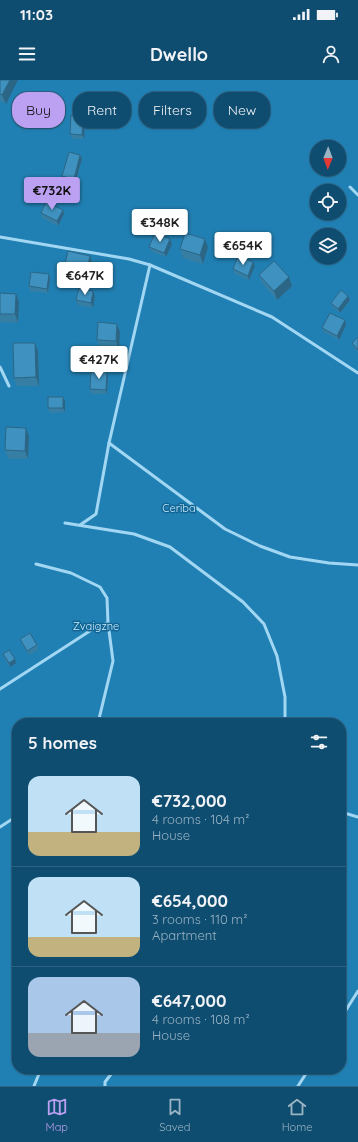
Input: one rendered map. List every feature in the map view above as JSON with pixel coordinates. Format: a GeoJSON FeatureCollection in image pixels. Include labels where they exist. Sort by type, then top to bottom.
{"type":"FeatureCollection","features":[{"type":"Feature","properties":{"kind":"lane"},"geometry":{"type":"LineString","coordinates":[[350,187],[358,195]]}},
{"type":"Feature","properties":{"kind":"lane"},"geometry":{"type":"LineString","coordinates":[[0,237],[129,259],[150,265],[272,317],[358,373]]}},
{"type":"Feature","properties":{"kind":"lane"},"geometry":{"type":"LineString","coordinates":[[80,525],[96,514],[109,443],[150,265]]}},
{"type":"Feature","properties":{"kind":"lane"},"geometry":{"type":"LineString","coordinates":[[0,367],[9,386]]}},
{"type":"Feature","properties":{"kind":"lane"},"geometry":{"type":"LineString","coordinates":[[109,443],[225,529],[260,546],[290,557],[328,563],[358,565]]}},
{"type":"Feature","properties":{"kind":"lane"},"geometry":{"type":"LineString","coordinates":[[65,523],[134,534],[170,547],[243,602],[264,624],[277,656],[285,697],[285,718]]}},
{"type":"Feature","properties":{"kind":"lane"},"geometry":{"type":"LineString","coordinates":[[36,564],[71,573],[100,587],[107,598],[108,623],[113,661],[99,718]]}},
{"type":"Feature","properties":{"kind":"lane"},"geometry":{"type":"LineString","coordinates":[[0,690],[96,627],[108,623]]}},
{"type":"Feature","properties":{"kind":"lane"},"geometry":{"type":"LineString","coordinates":[[346,813],[358,817]]}},
{"type":"Feature","properties":{"kind":"lane"},"geometry":{"type":"LineString","coordinates":[[0,827],[12,819]]}},
{"type":"Feature","properties":{"kind":"lane"},"geometry":{"type":"LineString","coordinates":[[346,1010],[358,991]]}},
{"type":"Feature","properties":{"kind":"lane"},"geometry":{"type":"LineString","coordinates":[[34,1086],[38,1074]]}},
{"type":"Feature","properties":{"kind":"lane"},"geometry":{"type":"LineString","coordinates":[[105,1086],[105,1082],[111,1074]]}},
{"type":"Feature","properties":{"kind":"lane"},"geometry":{"type":"LineString","coordinates":[[298,1086],[306,1074]]}},
{"type":"Feature","properties":{"kind":"lane"},"geometry":{"type":"LineString","coordinates":[[300,1082],[305,1086]]}},
{"type":"Feature","properties":{"kind":"green space","name":"Cerība"},"geometry":{"type":"Polygon","coordinates":[[[0,80],[358,80],[358,1086],[0,1086],[0,80]]]}},
{"type":"Feature","properties":{"kind":"building"},"geometry":{"type":"Polygon","coordinates":[[[0,80],[10,80],[2,95],[0,94],[0,80]]]}},
{"type":"Feature","properties":{"kind":"building"},"geometry":{"type":"Polygon","coordinates":[[[71,115],[73,115],[73,128],[82,128],[82,135],[70,134],[71,115]]]}},
{"type":"Feature","properties":{"kind":"building"},"geometry":{"type":"Polygon","coordinates":[[[69,152],[80,155],[74,179],[62,176],[69,152]]]}},
{"type":"Feature","properties":{"kind":"building"},"geometry":{"type":"Polygon","coordinates":[[[46,202],[63,210],[57,221],[41,213],[46,202]]]}},
{"type":"Feature","properties":{"kind":"building"},"geometry":{"type":"Polygon","coordinates":[[[155,233],[170,239],[164,253],[149,247],[155,233]]]}},
{"type":"Feature","properties":{"kind":"building"},"geometry":{"type":"Polygon","coordinates":[[[185,233],[205,239],[200,255],[180,249],[185,233]]]}},
{"type":"Feature","properties":{"kind":"building"},"geometry":{"type":"Polygon","coordinates":[[[68,251],[90,256],[85,277],[63,272],[68,251]]]}},
{"type":"Feature","properties":{"kind":"building"},"geometry":{"type":"Polygon","coordinates":[[[238,256],[253,262],[248,276],[233,269],[238,256]]]}},
{"type":"Feature","properties":{"kind":"building"},"geometry":{"type":"Polygon","coordinates":[[[274,261],[289,277],[274,291],[259,275],[274,261]]]}},
{"type":"Feature","properties":{"kind":"building"},"geometry":{"type":"Polygon","coordinates":[[[31,272],[49,274],[47,289],[29,286],[31,272]]]}},
{"type":"Feature","properties":{"kind":"building"},"geometry":{"type":"Polygon","coordinates":[[[79,288],[93,291],[91,303],[76,300],[79,288]]]}},
{"type":"Feature","properties":{"kind":"building"},"geometry":{"type":"Polygon","coordinates":[[[341,290],[348,296],[338,309],[331,303],[341,290]]]}},
{"type":"Feature","properties":{"kind":"building"},"geometry":{"type":"Polygon","coordinates":[[[0,293],[16,294],[15,314],[0,314],[0,293]]]}},
{"type":"Feature","properties":{"kind":"building"},"geometry":{"type":"Polygon","coordinates":[[[330,313],[345,320],[337,336],[322,328],[330,313]]]}},
{"type":"Feature","properties":{"kind":"building"},"geometry":{"type":"Polygon","coordinates":[[[98,322],[117,324],[116,341],[97,340],[98,322]]]}},
{"type":"Feature","properties":{"kind":"building"},"geometry":{"type":"Polygon","coordinates":[[[358,337],[358,350],[352,343],[358,337]]]}},
{"type":"Feature","properties":{"kind":"building"},"geometry":{"type":"Polygon","coordinates":[[[13,343],[35,343],[36,377],[14,378],[13,343]]]}},
{"type":"Feature","properties":{"kind":"building"},"geometry":{"type":"Polygon","coordinates":[[[91,371],[107,371],[106,390],[90,389],[91,371]]]}},
{"type":"Feature","properties":{"kind":"building"},"geometry":{"type":"Polygon","coordinates":[[[48,397],[63,397],[63,408],[48,408],[48,397]]]}},
{"type":"Feature","properties":{"kind":"building"},"geometry":{"type":"Polygon","coordinates":[[[6,427],[26,428],[25,451],[5,450],[6,427]]]}},
{"type":"Feature","properties":{"kind":"building"},"geometry":{"type":"Polygon","coordinates":[[[30,633],[37,645],[27,651],[20,639],[30,633]]]}},
{"type":"Feature","properties":{"kind":"building"},"geometry":{"type":"Polygon","coordinates":[[[9,650],[15,659],[9,663],[3,654],[9,650]]]}},
{"type":"Feature","properties":{"kind":"park label","name":"Zvaigzne"},"geometry":{"type":"Point","coordinates":[96,626]}}]}
